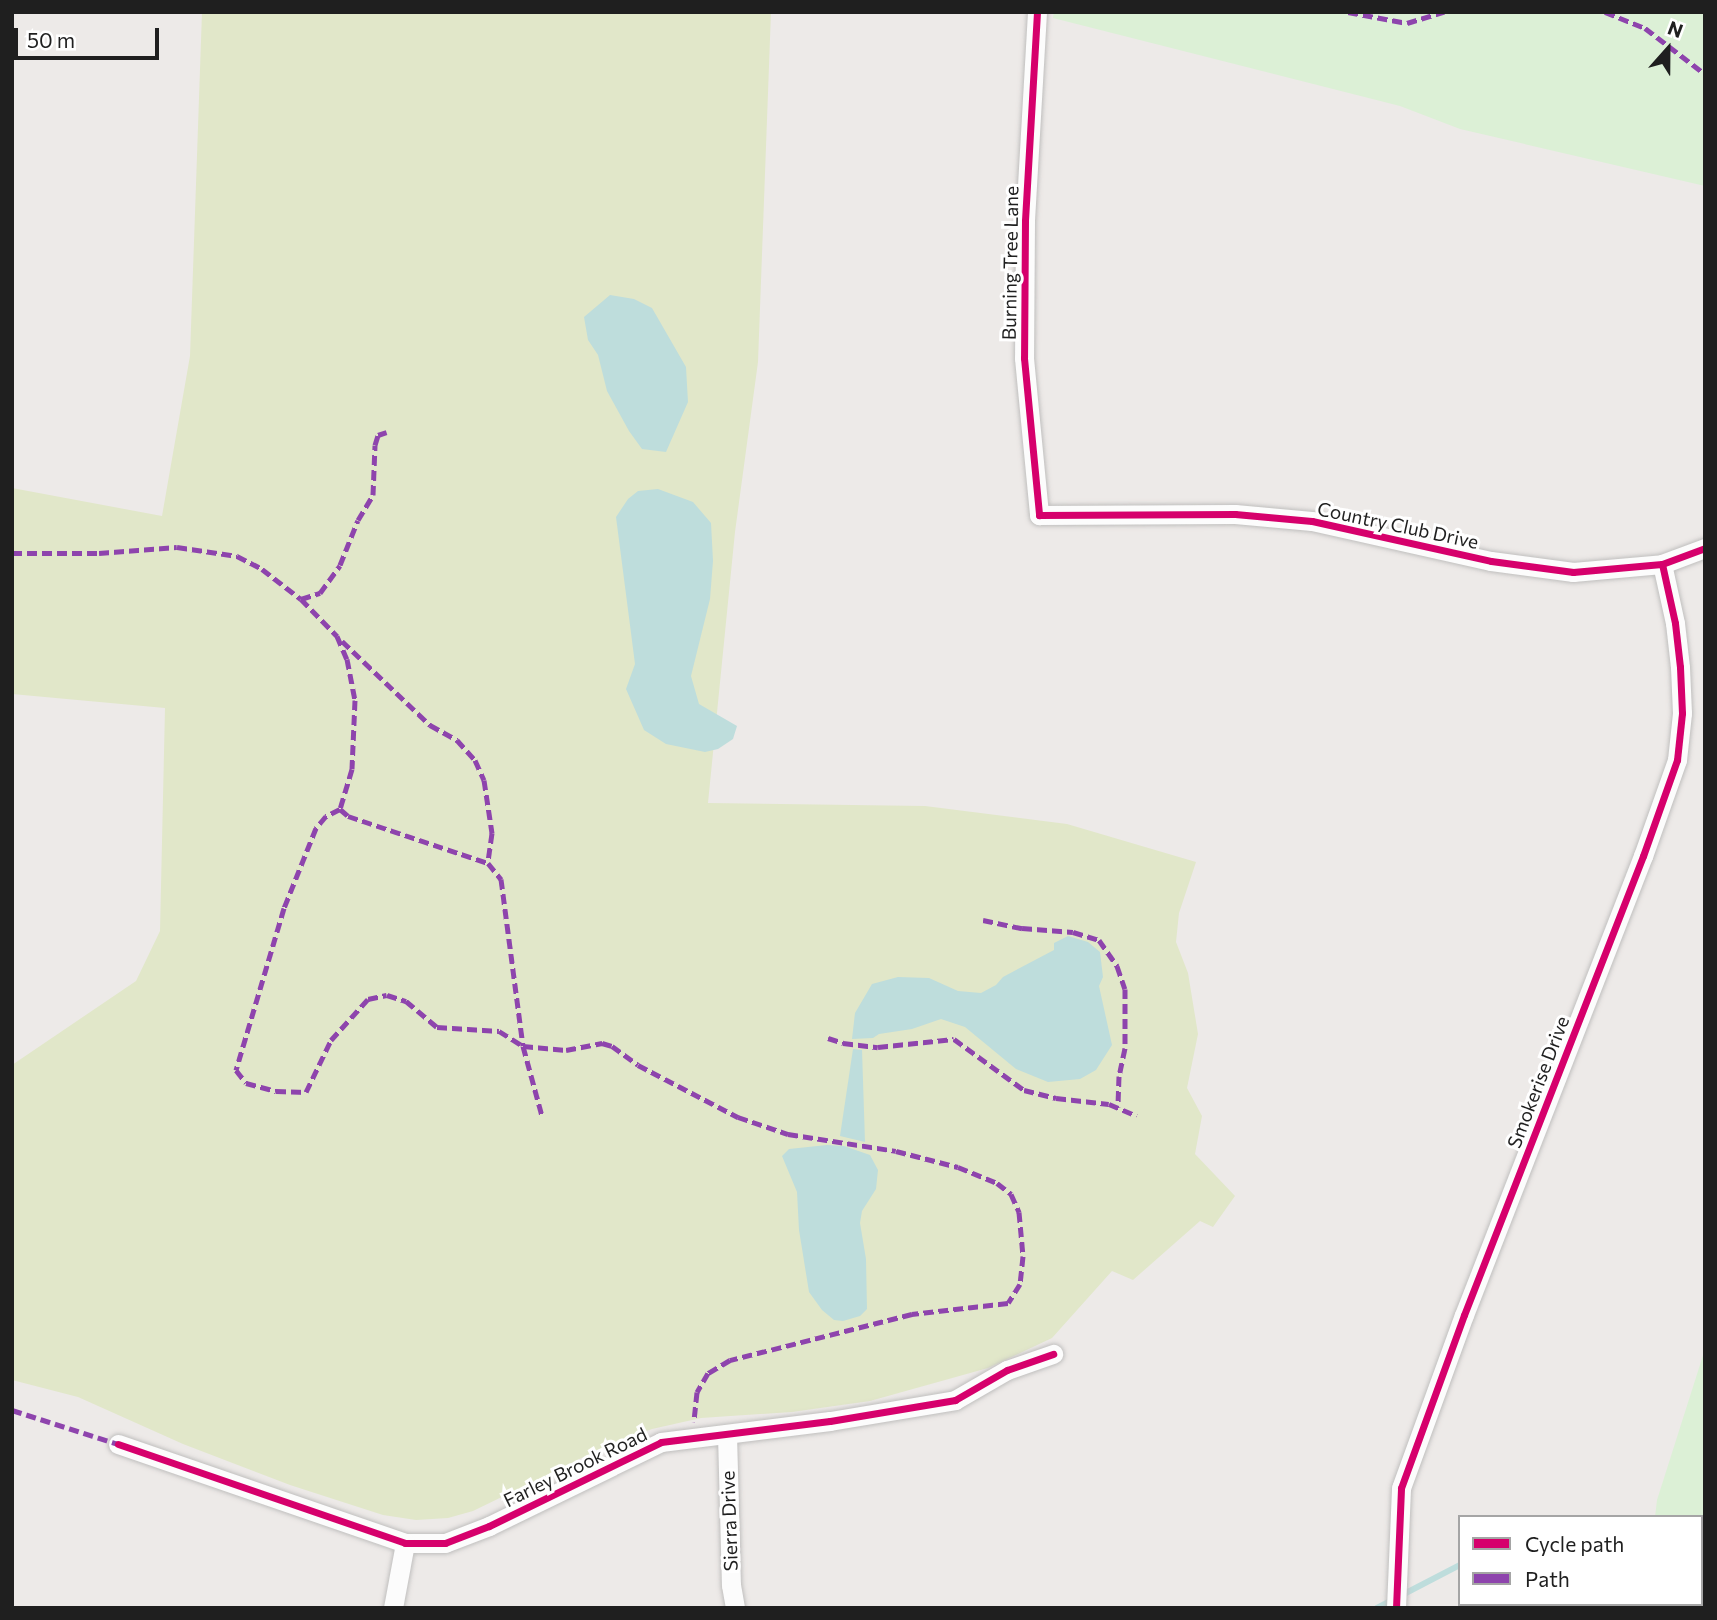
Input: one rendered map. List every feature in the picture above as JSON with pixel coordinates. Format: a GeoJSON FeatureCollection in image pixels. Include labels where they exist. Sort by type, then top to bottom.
{"type":"FeatureCollection","features":[{"type":"Feature","properties":{"kind":"street","name":"Burning Tree Lane"},"geometry":{"type":"LineString","coordinates":[[1037,12],[1025,221],[1024,358],[1038,515]]}},
{"type":"Feature","properties":{"kind":"street","name":"Country Club Drive"},"geometry":{"type":"LineString","coordinates":[[1038,515],[1235,513],[1312,521],[1491,561],[1573,572],[1662,564],[1705,548]]}},
{"type":"Feature","properties":{"kind":"street","name":"Smokerise Drive"},"geometry":{"type":"LineString","coordinates":[[1396,1608],[1401,1488],[1464,1315],[1643,856],[1677,760],[1682,713],[1680,667],[1675,624],[1662,564]]}},
{"type":"Feature","properties":{"kind":"street","name":"Farley Brook Road"},"geometry":{"type":"LineString","coordinates":[[118,1444],[405,1543],[445,1543],[489,1526],[662,1442],[955,1401],[1007,1370],[1053,1354]]}},
{"type":"Feature","properties":{"kind":"street","name":"Sierra Drive"},"geometry":{"type":"LineString","coordinates":[[727,1434],[731,1585],[735,1608]]}},
{"type":"Feature","properties":{"kind":"street"},"geometry":{"type":"LineString","coordinates":[[393,1608],[405,1543]]}},
{"type":"Feature","properties":{"kind":"green space"},"geometry":{"type":"Polygon","coordinates":[[[202,12],[771,12],[758,362],[735,532],[708,803],[925,806],[1067,824],[1196,862],[1179,913],[1176,942],[1188,973],[1198,1034],[1187,1088],[1202,1116],[1195,1154],[1235,1196],[1213,1227],[1200,1221],[1133,1280],[1112,1271],[1052,1338],[988,1368],[870,1401],[792,1412],[701,1418],[652,1429],[606,1446],[473,1511],[448,1518],[416,1520],[383,1515],[290,1485],[183,1444],[78,1397],[12,1380],[12,1065],[136,981],[160,931],[165,708],[12,694],[12,488],[162,516],[190,356],[202,12]]]}},
{"type":"Feature","properties":{"kind":"green space"},"geometry":{"type":"Polygon","coordinates":[[[1054,12],[1705,12],[1705,186],[1460,129],[1400,106],[1053,18],[1054,12]]]}},
{"type":"Feature","properties":{"kind":"green space"},"geometry":{"type":"Polygon","coordinates":[[[1705,1349],[1705,1555],[1703,1515],[1655,1515],[1657,1500],[1705,1349]]]}},
{"type":"Feature","properties":{"kind":"water"},"geometry":{"type":"Polygon","coordinates":[[[610,295],[634,299],[652,308],[686,367],[688,402],[666,452],[642,449],[629,431],[607,391],[598,355],[588,340],[584,317],[610,295]]]}},
{"type":"Feature","properties":{"kind":"water"},"geometry":{"type":"Polygon","coordinates":[[[658,489],[693,502],[711,523],[713,561],[710,599],[691,676],[699,704],[737,726],[733,739],[718,749],[705,752],[666,744],[644,730],[626,689],[635,664],[616,517],[628,499],[638,491],[658,489]]]}},
{"type":"Feature","properties":{"kind":"water"},"geometry":{"type":"Polygon","coordinates":[[[1068,936],[1088,942],[1100,952],[1103,977],[1099,986],[1112,1045],[1096,1070],[1080,1079],[1048,1082],[1016,1069],[965,1027],[941,1019],[912,1029],[879,1034],[873,1038],[852,1039],[855,1013],[872,984],[898,977],[929,978],[958,991],[981,993],[996,985],[1003,977],[1054,950],[1054,943],[1068,936]]]}},
{"type":"Feature","properties":{"kind":"water"},"geometry":{"type":"Polygon","coordinates":[[[853,1049],[862,1050],[865,1142],[840,1136],[853,1049]]]}},
{"type":"Feature","properties":{"kind":"water"},"geometry":{"type":"Polygon","coordinates":[[[844,1146],[870,1155],[878,1170],[876,1189],[862,1211],[860,1223],[866,1259],[867,1309],[860,1316],[843,1321],[834,1320],[822,1310],[809,1292],[799,1230],[797,1192],[782,1156],[789,1149],[844,1146]]]}},
{"type":"Feature","properties":{"kind":"waterway"},"geometry":{"type":"LineString","coordinates":[[1377,1608],[1458,1566]]}},
{"type":"Feature","properties":{"kind":"marked path"},"geometry":{"type":"LineString","coordinates":[[1348,12],[1407,23],[1444,12]]}},
{"type":"Feature","properties":{"kind":"marked path"},"geometry":{"type":"LineString","coordinates":[[1605,12],[1645,28],[1705,74]]}},
{"type":"Feature","properties":{"kind":"marked path"},"geometry":{"type":"LineString","coordinates":[[301,599],[320,593],[340,565],[358,520],[373,495],[375,445],[378,435],[387,432]]}},
{"type":"Feature","properties":{"kind":"marked path"},"geometry":{"type":"LineString","coordinates":[[12,553],[99,553],[177,547],[237,556],[262,569],[301,599],[337,636],[347,659],[355,700],[352,769],[340,809],[326,816],[316,828],[284,908],[236,1070],[246,1083],[276,1091],[306,1092],[331,1040],[368,999],[387,995],[406,1001],[437,1027],[499,1031],[523,1046],[566,1050],[602,1043],[612,1046],[638,1065],[738,1117],[788,1134],[896,1151],[958,1167],[997,1183],[1011,1194],[1019,1212],[1023,1256],[1020,1284],[1008,1303],[912,1314],[730,1360],[708,1373],[697,1392],[694,1422]]}},
{"type":"Feature","properties":{"kind":"marked path"},"geometry":{"type":"LineString","coordinates":[[342,641],[430,725],[457,740],[475,760],[484,780],[492,833],[488,863]]}},
{"type":"Feature","properties":{"kind":"marked path"},"geometry":{"type":"LineString","coordinates":[[340,809],[348,816],[488,863],[501,879],[523,1046],[542,1116]]}},
{"type":"Feature","properties":{"kind":"marked path"},"geometry":{"type":"LineString","coordinates":[[983,920],[1022,928],[1073,932],[1099,940],[1117,966],[1125,989],[1125,1048],[1119,1076],[1118,1107]]}},
{"type":"Feature","properties":{"kind":"marked path"},"geometry":{"type":"LineString","coordinates":[[828,1038],[843,1043],[878,1047],[954,1039],[1024,1090],[1056,1098],[1109,1104],[1137,1116]]}},
{"type":"Feature","properties":{"kind":"marked path"},"geometry":{"type":"LineString","coordinates":[[12,1410],[118,1444]]}},
{"type":"Feature","properties":{"kind":"cycle path"},"geometry":{"type":"LineString","coordinates":[[1037,12],[1025,221],[1024,358],[1039,515],[1235,514],[1312,521],[1491,561],[1573,572],[1662,564],[1705,548]]}},
{"type":"Feature","properties":{"kind":"cycle path"},"geometry":{"type":"LineString","coordinates":[[1396,1608],[1401,1488],[1464,1315],[1643,856],[1677,760],[1682,713],[1680,667],[1675,623],[1662,564]]}},
{"type":"Feature","properties":{"kind":"cycle path"},"geometry":{"type":"LineString","coordinates":[[118,1444],[405,1543],[445,1543],[489,1526],[661,1442],[830,1421],[955,1400],[1007,1370],[1053,1354]]}}]}
